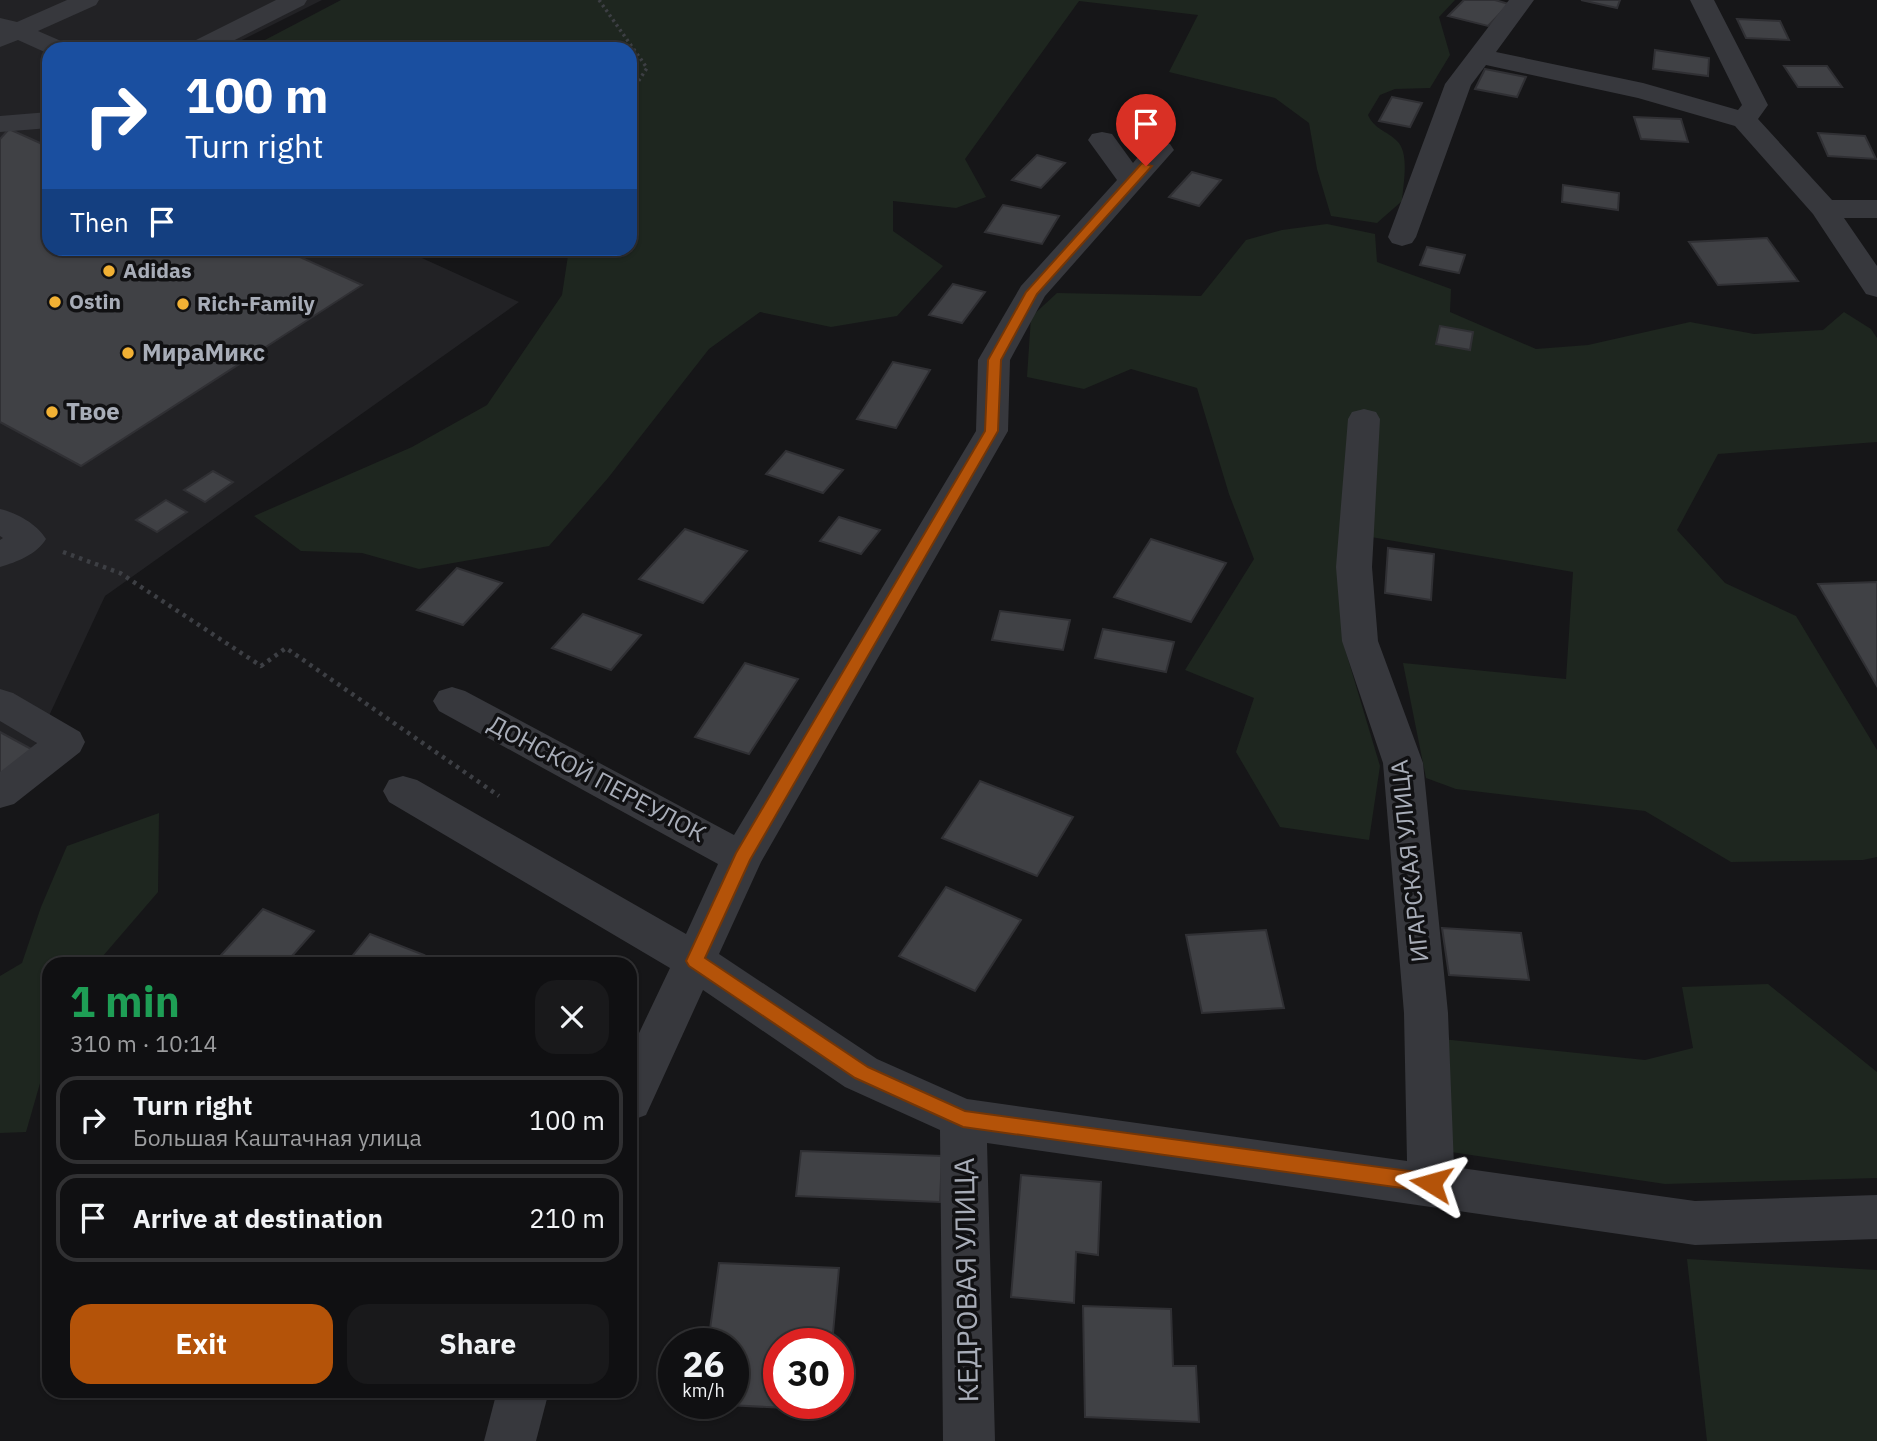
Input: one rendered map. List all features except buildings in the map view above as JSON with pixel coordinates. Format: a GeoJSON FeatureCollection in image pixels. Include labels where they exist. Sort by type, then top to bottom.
{"type":"FeatureCollection","features":[{"type":"Feature","properties":{"kind":"street"},"geometry":{"type":"LineString","coordinates":[[6,31],[87,0]]}},
{"type":"Feature","properties":{"kind":"street"},"geometry":{"type":"LineString","coordinates":[[211,42],[295,0]]}},
{"type":"Feature","properties":{"kind":"street"},"geometry":{"type":"LineString","coordinates":[[1402,237],[1458,84],[1522,0]]}},
{"type":"Feature","properties":{"kind":"street"},"geometry":{"type":"LineString","coordinates":[[1702,0],[1704,10],[1755,105],[1744,120]]}},
{"type":"Feature","properties":{"kind":"street"},"geometry":{"type":"LineString","coordinates":[[6,31],[42,43]]}},
{"type":"Feature","properties":{"kind":"street"},"geometry":{"type":"LineString","coordinates":[[1481,56],[1643,90],[1744,120],[1824,209],[1877,288]]}},
{"type":"Feature","properties":{"kind":"street"},"geometry":{"type":"LineString","coordinates":[[0,124],[42,121]]}},
{"type":"Feature","properties":{"kind":"street"},"geometry":{"type":"LineString","coordinates":[[1102,140],[1132,181]]}},
{"type":"Feature","properties":{"kind":"street"},"geometry":{"type":"LineString","coordinates":[[637,1086],[742,858],[992,431],[994,360],[1032,292],[1160,150]]}},
{"type":"Feature","properties":{"kind":"street"},"geometry":{"type":"LineString","coordinates":[[1824,209],[1877,209]]}},
{"type":"Feature","properties":{"kind":"street","name":"ИГАРСКАЯ УЛИЦА"},"geometry":{"type":"LineString","coordinates":[[1364,419],[1354,567],[1360,641],[1403,763],[1426,1013],[1431,1183]]}},
{"type":"Feature","properties":{"kind":"street"},"geometry":{"type":"LineString","coordinates":[[0,520],[15,547]]}},
{"type":"Feature","properties":{"kind":"street","name":"ДОНСКОЙ ПЕРЕУЛОК"},"geometry":{"type":"LineString","coordinates":[[452,701],[742,858]]}},
{"type":"Feature","properties":{"kind":"street"},"geometry":{"type":"LineString","coordinates":[[0,703],[66,742],[0,793]]}},
{"type":"Feature","properties":{"kind":"street"},"geometry":{"type":"LineString","coordinates":[[403,791],[695,961],[862,1073],[963,1119],[1431,1183],[1695,1223],[1877,1217]]}},
{"type":"Feature","properties":{"kind":"street","name":"КЕДРОВАЯ УЛИЦА"},"geometry":{"type":"LineString","coordinates":[[963,1119],[969,1441]]}},
{"type":"Feature","properties":{"kind":"street"},"geometry":{"type":"LineString","coordinates":[[510,1441],[521,1398]]}},
{"type":"Feature","properties":{"kind":"path"},"geometry":{"type":"LineString","coordinates":[[599,0],[629,42]]}},
{"type":"Feature","properties":{"kind":"path"},"geometry":{"type":"LineString","coordinates":[[637,54],[647,68],[637,83]]}},
{"type":"Feature","properties":{"kind":"path"},"geometry":{"type":"LineString","coordinates":[[15,547],[120,572],[261,666],[286,648],[455,765]]}},
{"type":"Feature","properties":{"kind":"shaded area"},"geometry":{"type":"Polygon","coordinates":[[[0,0],[322,0],[238,42],[42,42],[42,256],[417,256],[519,302],[105,596],[33,750],[0,775],[0,0]]]}},
{"type":"Feature","properties":{"kind":"shaded area"},"geometry":{"type":"Polygon","coordinates":[[[341,0],[1455,0],[1439,17],[1450,55],[1430,88],[1395,89],[1380,95],[1368,115],[1377,127],[1397,141],[1405,161],[1402,201],[1377,223],[1331,216],[1317,169],[1309,123],[1275,98],[1169,72],[1198,15],[1079,1],[965,159],[986,197],[956,208],[893,201],[893,231],[943,266],[897,316],[831,327],[760,312],[709,349],[608,478],[549,546],[419,569],[362,553],[301,551],[254,516],[412,447],[487,405],[562,295],[568,256],[637,256],[637,42],[261,42],[341,0]]]}},
{"type":"Feature","properties":{"kind":"shaded area"},"geometry":{"type":"Polygon","coordinates":[[[1327,224],[1375,234],[1377,262],[1451,289],[1450,312],[1536,349],[1588,345],[1690,322],[1754,334],[1823,330],[1844,312],[1871,329],[1877,338],[1877,442],[1718,454],[1677,530],[1725,583],[1796,616],[1877,750],[1877,857],[1863,860],[1731,862],[1645,811],[1456,789],[1426,778],[1403,663],[1566,679],[1573,572],[1371,537],[1345,649],[1380,766],[1369,840],[1280,827],[1236,752],[1254,698],[1185,670],[1254,559],[1229,494],[1197,388],[1131,369],[1084,389],[1027,377],[1031,317],[1057,293],[1201,296],[1246,240],[1282,230],[1327,224]]]}},
{"type":"Feature","properties":{"kind":"shaded area"},"geometry":{"type":"Polygon","coordinates":[[[159,813],[158,892],[102,957],[42,957],[42,1076],[26,1132],[0,1133],[0,976],[22,963],[41,907],[67,846],[159,813]]]}},
{"type":"Feature","properties":{"kind":"shaded area"},"geometry":{"type":"Polygon","coordinates":[[[1768,984],[1877,1072],[1877,1178],[1665,1184],[1451,1152],[1442,1039],[1645,1060],[1693,1048],[1682,987],[1768,984]]]}},
{"type":"Feature","properties":{"kind":"shaded area"},"geometry":{"type":"Polygon","coordinates":[[[1687,1259],[1877,1270],[1877,1441],[1707,1441],[1687,1259]]]}},
{"type":"Feature","properties":{"kind":"place","name":"Adidas"},"geometry":{"type":"Point","coordinates":[109,271]}},
{"type":"Feature","properties":{"kind":"place","name":"Ostin"},"geometry":{"type":"Point","coordinates":[55,302]}},
{"type":"Feature","properties":{"kind":"place","name":"Rich-Family"},"geometry":{"type":"Point","coordinates":[183,304]}},
{"type":"Feature","properties":{"kind":"place","name":"МираМикс"},"geometry":{"type":"Point","coordinates":[128,353]}},
{"type":"Feature","properties":{"kind":"place","name":"Твое"},"geometry":{"type":"Point","coordinates":[52,412]}},
{"type":"Feature","properties":{"kind":"route"},"geometry":{"type":"LineString","coordinates":[[1146,166],[1032,292],[994,360],[992,431],[742,858],[695,961],[862,1073],[963,1119],[1431,1183]]}}]}
